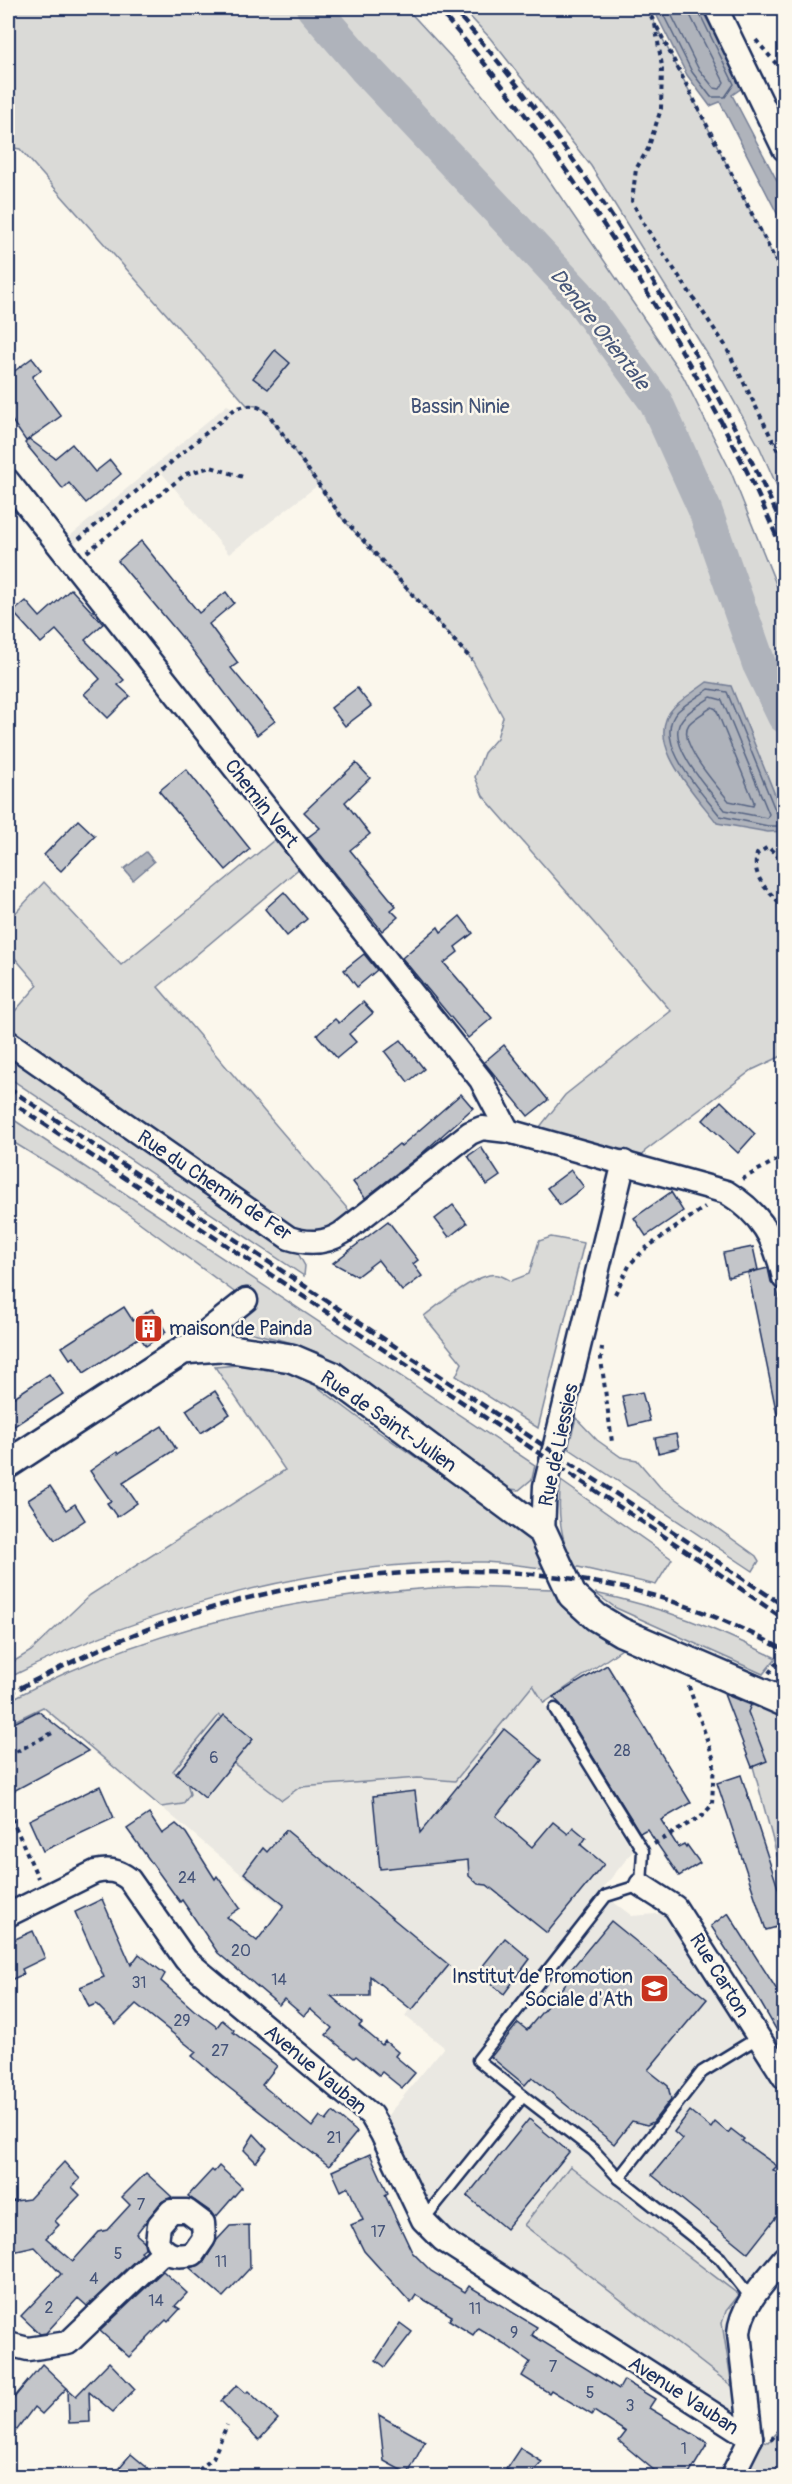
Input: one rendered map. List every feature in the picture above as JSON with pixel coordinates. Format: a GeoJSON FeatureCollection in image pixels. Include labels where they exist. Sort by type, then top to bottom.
{"type":"FeatureCollection","features":[{"type":"Feature","properties":{"kind":"street"},"geometry":{"type":"LineString","coordinates":[[729,15],[784,149]]}},
{"type":"Feature","properties":{"kind":"street","name":"Chemin Vert"},"geometry":{"type":"LineString","coordinates":[[8,481],[485,1085],[508,1131]]}},
{"type":"Feature","properties":{"kind":"street","name":"Rue du Chemin de Fer"},"geometry":{"type":"LineString","coordinates":[[8,1042],[289,1238],[318,1242],[342,1233],[470,1133],[482,1128],[508,1131],[726,1192],[749,1208],[775,1244],[784,1278]]}},
{"type":"Feature","properties":{"kind":"street","name":"Rue de Liessies"},"geometry":{"type":"LineString","coordinates":[[624,1162],[545,1486],[543,1532],[572,1595],[596,1617],[621,1632],[784,1702]]}},
{"type":"Feature","properties":{"kind":"street","name":"Rue de Saint-Julien"},"geometry":{"type":"LineString","coordinates":[[8,1464],[183,1350],[246,1300]]}},
{"type":"Feature","properties":{"kind":"street","name":"Rue de Saint-Julien"},"geometry":{"type":"LineString","coordinates":[[183,1350],[219,1347],[251,1350],[291,1358],[333,1376],[543,1532]]}},
{"type":"Feature","properties":{"kind":"street","name":"Avenue Vauban"},"geometry":{"type":"LineString","coordinates":[[8,1915],[95,1872],[109,1869],[129,1879],[186,1960],[371,2115],[423,2220],[443,2240],[751,2438]]}},
{"type":"Feature","properties":{"kind":"street","name":"Rue Carton"},"geometry":{"type":"LineString","coordinates":[[641,1885],[675,1907],[784,2078]]}},
{"type":"Feature","properties":{"kind":"street"},"geometry":{"type":"LineString","coordinates":[[8,2344],[28,2349],[68,2343],[164,2251]]}},
{"type":"Feature","properties":{"kind":"street"},"geometry":{"type":"LineString","coordinates":[[732,2476],[751,2438],[739,2333],[743,2313],[784,2258]]}},
{"type":"Feature","properties":{"kind":"lane"},"geometry":{"type":"LineString","coordinates":[[555,1709],[643,1851],[641,1885],[606,1896],[478,2060],[593,2150],[619,2178],[720,2258],[752,2299]]}},
{"type":"Feature","properties":{"kind":"lane"},"geometry":{"type":"LineString","coordinates":[[619,2178],[702,2072],[759,2037]]}},
{"type":"Feature","properties":{"kind":"lane"},"geometry":{"type":"LineString","coordinates":[[423,2220],[523,2096]]}},
{"type":"Feature","properties":{"kind":"path"},"geometry":{"type":"LineString","coordinates":[[647,8],[784,277]]}},
{"type":"Feature","properties":{"kind":"path"},"geometry":{"type":"LineString","coordinates":[[729,15],[771,8]]}},
{"type":"Feature","properties":{"kind":"path"},"geometry":{"type":"LineString","coordinates":[[655,24],[662,66],[661,109],[648,149],[636,169],[632,201],[645,226],[725,345],[784,463]]}},
{"type":"Feature","properties":{"kind":"path"},"geometry":{"type":"LineString","coordinates":[[750,33],[784,74]]}},
{"type":"Feature","properties":{"kind":"path"},"geometry":{"type":"LineString","coordinates":[[68,558],[235,409],[247,405],[257,406],[270,416],[341,516],[472,660]]}},
{"type":"Feature","properties":{"kind":"path"},"geometry":{"type":"LineString","coordinates":[[68,558],[186,474],[211,467],[243,477]]}},
{"type":"Feature","properties":{"kind":"path"},"geometry":{"type":"LineString","coordinates":[[780,858],[768,848],[758,854],[754,866],[758,877],[784,907]]}},
{"type":"Feature","properties":{"kind":"path"},"geometry":{"type":"LineString","coordinates":[[611,1301],[630,1264],[646,1248],[743,1178],[784,1156]]}},
{"type":"Feature","properties":{"kind":"path"},"geometry":{"type":"LineString","coordinates":[[602,1340],[601,1359],[612,1442]]}},
{"type":"Feature","properties":{"kind":"path"},"geometry":{"type":"LineString","coordinates":[[643,1851],[702,1816],[712,1805],[714,1760],[688,1683]]}},
{"type":"Feature","properties":{"kind":"path"},"geometry":{"type":"LineString","coordinates":[[8,1756],[54,1732]]}},
{"type":"Feature","properties":{"kind":"path"},"geometry":{"type":"LineString","coordinates":[[8,1810],[46,1898]]}},
{"type":"Feature","properties":{"kind":"path"},"geometry":{"type":"LineString","coordinates":[[192,2476],[213,2458],[227,2425]]}},
{"type":"Feature","properties":{"kind":"shaded area"},"geometry":{"type":"Polygon","coordinates":[[[227,405],[235,409],[247,405],[257,406],[265,410],[318,485],[229,554],[161,472],[64,552],[58,546],[227,405]]]}},
{"type":"Feature","properties":{"kind":"shaded area"},"geometry":{"type":"Polygon","coordinates":[[[533,1685],[633,1851],[600,1892],[632,1916],[668,1913],[784,2077],[784,2258],[748,2306],[751,2438],[443,2240],[378,2127],[444,2047],[405,2016],[410,2008],[248,1880],[43,1707],[533,1685]]]}},
{"type":"Feature","properties":{"kind":"green space","name":"Bassin Ninie"},"geometry":{"type":"Polygon","coordinates":[[[8,8],[406,8],[453,59],[534,158],[683,376],[731,472],[784,604],[784,1055],[752,1070],[645,1151],[638,1167],[535,1133],[565,1095],[671,1011],[483,796],[475,777],[484,753],[497,738],[503,717],[472,660],[341,517],[265,410],[247,405],[20,149],[8,147],[8,8]]]}},
{"type":"Feature","properties":{"kind":"green space"},"geometry":{"type":"Polygon","coordinates":[[[462,8],[647,8],[784,277],[784,502],[760,448],[711,360],[591,166],[490,38],[462,8]]]}},
{"type":"Feature","properties":{"kind":"green space"},"geometry":{"type":"Polygon","coordinates":[[[284,832],[308,861],[158,987],[358,1221],[290,1239],[305,1266],[304,1276],[8,1077],[8,1019],[38,985],[8,950],[8,921],[44,882],[121,965],[284,832]]]}},
{"type":"Feature","properties":{"kind":"green space"},"geometry":{"type":"Polygon","coordinates":[[[8,1116],[535,1465],[532,1479],[519,1490],[510,1489],[322,1354],[285,1341],[245,1331],[205,1332],[245,1300],[120,1208],[8,1139],[8,1116]]]}},
{"type":"Feature","properties":{"kind":"green space"},"geometry":{"type":"Polygon","coordinates":[[[551,1237],[584,1243],[538,1428],[456,1376],[462,1363],[424,1316],[455,1292],[481,1278],[495,1275],[511,1281],[529,1274],[539,1241],[551,1237]]]}},
{"type":"Feature","properties":{"kind":"green space"},"geometry":{"type":"Polygon","coordinates":[[[249,1364],[277,1368],[315,1385],[367,1424],[535,1539],[544,1568],[485,1562],[423,1563],[361,1569],[300,1579],[239,1592],[121,1629],[8,1678],[8,1665],[31,1651],[90,1595],[285,1470],[215,1367],[249,1364]]]}},
{"type":"Feature","properties":{"kind":"green space"},"geometry":{"type":"Polygon","coordinates":[[[576,1418],[597,1440],[621,1457],[637,1460],[660,1487],[756,1556],[759,1561],[753,1571],[568,1448],[576,1418]]]}},
{"type":"Feature","properties":{"kind":"green space"},"geometry":{"type":"Polygon","coordinates":[[[561,1481],[672,1559],[656,1585],[574,1566],[561,1525],[559,1504],[561,1481]]]}},
{"type":"Feature","properties":{"kind":"green space"},"geometry":{"type":"Polygon","coordinates":[[[468,1586],[552,1589],[557,1599],[573,1617],[593,1631],[625,1647],[544,1703],[533,1685],[455,1781],[418,1778],[300,1787],[282,1800],[232,1762],[250,1740],[219,1715],[173,1771],[187,1782],[190,1794],[183,1804],[161,1807],[43,1707],[8,1724],[8,1701],[117,1652],[174,1633],[290,1605],[349,1596],[468,1586]]]}},
{"type":"Feature","properties":{"kind":"green space"},"geometry":{"type":"Polygon","coordinates":[[[595,1593],[643,1605],[688,1620],[776,1658],[763,1674],[616,1608],[595,1593]]]}},
{"type":"Feature","properties":{"kind":"green space"},"geometry":{"type":"Polygon","coordinates":[[[757,1689],[784,1702],[784,1881],[751,1759],[759,1756],[740,1700],[752,1706],[757,1689]]]}},
{"type":"Feature","properties":{"kind":"green space"},"geometry":{"type":"Polygon","coordinates":[[[570,2166],[739,2295],[726,2311],[722,2323],[732,2386],[524,2225],[570,2166]]]}},
{"type":"Feature","properties":{"kind":"green space"},"geometry":{"type":"Polygon","coordinates":[[[784,2424],[784,2460],[772,2476],[732,2476],[751,2438],[769,2442],[784,2424]]]}},
{"type":"Feature","properties":{"kind":"water"},"geometry":{"type":"Polygon","coordinates":[[[653,8],[701,8],[742,88],[732,95],[784,194],[784,227],[720,102],[710,106],[687,75],[653,8]]]}},
{"type":"Feature","properties":{"kind":"water"},"geometry":{"type":"Polygon","coordinates":[[[707,682],[731,686],[784,817],[784,831],[768,832],[717,823],[676,768],[668,752],[664,736],[666,721],[674,707],[707,682]]]}},
{"type":"Feature","properties":{"kind":"water"},"geometry":{"type":"Polygon","coordinates":[[[146,852],[154,862],[133,880],[124,869],[146,852]]]}},
{"type":"Feature","properties":{"kind":"building"},"geometry":{"type":"Polygon","coordinates":[[[275,350],[290,363],[268,389],[253,378],[275,350]]]}},
{"type":"Feature","properties":{"kind":"building"},"geometry":{"type":"Polygon","coordinates":[[[32,358],[41,370],[32,377],[61,416],[26,441],[8,415],[8,376],[32,358]]]}},
{"type":"Feature","properties":{"kind":"building"},"geometry":{"type":"Polygon","coordinates":[[[29,439],[55,458],[72,444],[95,472],[110,460],[121,474],[86,503],[69,483],[63,489],[25,443],[29,439]]]}},
{"type":"Feature","properties":{"kind":"building"},"geometry":{"type":"Polygon","coordinates":[[[141,541],[199,613],[226,592],[234,603],[209,624],[238,663],[231,668],[275,721],[257,735],[186,642],[118,561],[141,541]]]}},
{"type":"Feature","properties":{"kind":"building"},"geometry":{"type":"Polygon","coordinates":[[[71,589],[103,624],[85,640],[124,680],[118,685],[130,696],[108,718],[84,694],[100,679],[56,630],[41,643],[13,612],[26,601],[40,617],[71,589]]]}},
{"type":"Feature","properties":{"kind":"building"},"geometry":{"type":"Polygon","coordinates":[[[357,688],[371,706],[345,726],[331,708],[357,688]]]}},
{"type":"Feature","properties":{"kind":"building"},"geometry":{"type":"Polygon","coordinates":[[[356,763],[370,778],[345,802],[370,834],[350,850],[396,906],[391,910],[398,917],[382,931],[307,838],[320,828],[304,812],[356,763]]]}},
{"type":"Feature","properties":{"kind":"building"},"geometry":{"type":"Polygon","coordinates":[[[186,769],[250,849],[226,870],[159,791],[186,769]]]}},
{"type":"Feature","properties":{"kind":"building"},"geometry":{"type":"Polygon","coordinates":[[[78,820],[95,836],[61,871],[44,855],[78,820]]]}},
{"type":"Feature","properties":{"kind":"building"},"geometry":{"type":"Polygon","coordinates":[[[284,892],[307,919],[287,936],[265,909],[284,892]]]}},
{"type":"Feature","properties":{"kind":"building"},"geometry":{"type":"Polygon","coordinates":[[[460,916],[473,933],[455,947],[458,952],[444,963],[492,1018],[468,1038],[402,958],[438,927],[441,932],[460,916]]]}},
{"type":"Feature","properties":{"kind":"building"},"geometry":{"type":"Polygon","coordinates":[[[364,954],[377,970],[357,987],[344,970],[364,954]]]}},
{"type":"Feature","properties":{"kind":"building"},"geometry":{"type":"Polygon","coordinates":[[[363,1002],[373,1013],[349,1034],[356,1042],[337,1058],[317,1035],[335,1019],[339,1023],[363,1002]]]}},
{"type":"Feature","properties":{"kind":"building"},"geometry":{"type":"Polygon","coordinates":[[[401,1040],[424,1069],[408,1082],[385,1052],[401,1040]]]}},
{"type":"Feature","properties":{"kind":"building"},"geometry":{"type":"Polygon","coordinates":[[[504,1045],[548,1100],[528,1116],[484,1062],[504,1045]]]}},
{"type":"Feature","properties":{"kind":"building"},"geometry":{"type":"Polygon","coordinates":[[[461,1094],[473,1108],[419,1156],[365,1198],[353,1182],[399,1144],[401,1146],[461,1094]]]}},
{"type":"Feature","properties":{"kind":"building"},"geometry":{"type":"Polygon","coordinates":[[[721,1101],[755,1134],[738,1153],[703,1120],[721,1101]]]}},
{"type":"Feature","properties":{"kind":"building"},"geometry":{"type":"Polygon","coordinates":[[[481,1147],[500,1176],[487,1185],[468,1156],[481,1147]]]}},
{"type":"Feature","properties":{"kind":"building"},"geometry":{"type":"Polygon","coordinates":[[[571,1170],[584,1187],[560,1205],[547,1188],[571,1170]]]}},
{"type":"Feature","properties":{"kind":"building"},"geometry":{"type":"Polygon","coordinates":[[[671,1192],[683,1211],[646,1236],[634,1218],[671,1192]]]}},
{"type":"Feature","properties":{"kind":"building"},"geometry":{"type":"Polygon","coordinates":[[[453,1205],[467,1223],[449,1237],[435,1219],[453,1205]]]}},
{"type":"Feature","properties":{"kind":"building"},"geometry":{"type":"Polygon","coordinates":[[[388,1221],[418,1260],[413,1264],[422,1276],[402,1291],[378,1260],[357,1276],[333,1263],[388,1221]]]}},
{"type":"Feature","properties":{"kind":"building"},"geometry":{"type":"Polygon","coordinates":[[[753,1247],[758,1270],[728,1277],[723,1253],[753,1247]]]}},
{"type":"Feature","properties":{"kind":"building"},"geometry":{"type":"Polygon","coordinates":[[[768,1268],[771,1282],[777,1289],[784,1324],[784,1414],[777,1415],[748,1273],[768,1268]]]}},
{"type":"Feature","properties":{"kind":"building"},"geometry":{"type":"Polygon","coordinates":[[[124,1307],[133,1321],[152,1309],[166,1332],[146,1346],[140,1337],[84,1373],[74,1357],[70,1359],[62,1347],[124,1307]]]}},
{"type":"Feature","properties":{"kind":"building"},"geometry":{"type":"Polygon","coordinates":[[[49,1374],[63,1394],[8,1430],[8,1401],[49,1374]]]}},
{"type":"Feature","properties":{"kind":"building"},"geometry":{"type":"Polygon","coordinates":[[[215,1391],[230,1414],[201,1433],[186,1410],[215,1391]]]}},
{"type":"Feature","properties":{"kind":"building"},"geometry":{"type":"Polygon","coordinates":[[[642,1392],[650,1421],[629,1426],[622,1396],[642,1392]]]}},
{"type":"Feature","properties":{"kind":"building"},"geometry":{"type":"Polygon","coordinates":[[[162,1426],[176,1449],[123,1483],[137,1503],[117,1517],[107,1503],[111,1501],[90,1471],[117,1452],[118,1454],[162,1426]]]}},
{"type":"Feature","properties":{"kind":"building"},"geometry":{"type":"Polygon","coordinates":[[[676,1434],[679,1448],[658,1453],[655,1438],[676,1434]]]}},
{"type":"Feature","properties":{"kind":"building"},"geometry":{"type":"Polygon","coordinates":[[[50,1486],[66,1510],[75,1504],[85,1520],[55,1540],[28,1500],[50,1486]]]}},
{"type":"Feature","properties":{"kind":"building"},"geometry":{"type":"Polygon","coordinates":[[[607,1665],[691,1803],[661,1820],[678,1847],[687,1845],[700,1863],[679,1876],[647,1829],[640,1833],[561,1705],[553,1697],[607,1665]]]}},
{"type":"Feature","properties":{"kind":"building"},"geometry":{"type":"Polygon","coordinates":[[[724,1694],[751,1705],[748,1712],[767,1761],[752,1767],[724,1694]]]}},
{"type":"Feature","properties":{"kind":"building"},"geometry":{"type":"Polygon","coordinates":[[[38,1711],[88,1751],[8,1794],[8,1726],[38,1711]]]}},
{"type":"Feature","properties":{"kind":"building"},"geometry":{"type":"Polygon","coordinates":[[[224,1715],[253,1739],[205,1798],[176,1774],[224,1715]]]}},
{"type":"Feature","properties":{"kind":"building"},"geometry":{"type":"Polygon","coordinates":[[[504,1729],[542,1760],[496,1816],[532,1847],[553,1822],[568,1834],[573,1827],[586,1838],[581,1845],[604,1864],[547,1933],[487,1885],[478,1884],[469,1876],[468,1860],[380,1869],[373,1796],[415,1791],[420,1833],[504,1729]]]}},
{"type":"Feature","properties":{"kind":"building"},"geometry":{"type":"Polygon","coordinates":[[[741,1775],[784,1906],[784,1925],[766,1930],[717,1783],[741,1775]]]}},
{"type":"Feature","properties":{"kind":"building"},"geometry":{"type":"Polygon","coordinates":[[[100,1786],[114,1818],[43,1851],[29,1820],[100,1786]]]}},
{"type":"Feature","properties":{"kind":"building"},"geometry":{"type":"Polygon","coordinates":[[[149,1814],[162,1834],[176,1824],[186,1833],[215,1879],[217,1876],[240,1908],[227,1917],[257,1941],[284,1905],[244,1873],[263,1848],[267,1852],[286,1830],[449,1965],[412,2010],[370,1976],[370,1996],[331,1996],[362,2023],[359,2026],[382,2045],[385,2041],[398,2052],[395,2056],[415,2073],[402,2088],[382,2072],[379,2075],[356,2056],[354,2058],[326,2035],[332,2028],[310,2009],[304,2016],[284,1999],[279,2005],[218,1953],[182,1900],[180,1902],[127,1829],[149,1814]]]}},
{"type":"Feature","properties":{"kind":"building"},"geometry":{"type":"Polygon","coordinates":[[[102,1899],[131,1965],[139,1954],[165,1974],[161,1981],[194,2010],[217,2027],[222,2020],[234,2030],[233,2032],[277,2066],[262,2085],[312,2127],[320,2116],[326,2121],[333,2112],[357,2132],[329,2166],[227,2086],[192,2056],[196,2052],[136,2004],[116,2024],[96,2004],[89,2007],[80,1987],[104,1977],[75,1912],[102,1899]]]}},
{"type":"Feature","properties":{"kind":"building"},"geometry":{"type":"Polygon","coordinates":[[[728,1913],[784,2001],[784,2043],[755,1993],[711,1926],[728,1913]]]}},
{"type":"Feature","properties":{"kind":"building"},"geometry":{"type":"Polygon","coordinates":[[[611,1921],[707,1999],[648,2070],[668,2086],[671,2099],[653,2122],[647,2125],[632,2121],[614,2144],[532,2077],[525,2085],[491,2057],[518,2023],[527,2030],[567,1982],[563,1979],[611,1921]]]}},
{"type":"Feature","properties":{"kind":"building"},"geometry":{"type":"Polygon","coordinates":[[[33,1931],[45,1958],[22,1969],[24,1974],[8,1981],[8,1934],[11,1941],[33,1931]]]}},
{"type":"Feature","properties":{"kind":"building"},"geometry":{"type":"Polygon","coordinates":[[[505,1938],[530,1959],[504,1994],[477,1973],[505,1938]]]}},
{"type":"Feature","properties":{"kind":"building"},"geometry":{"type":"Polygon","coordinates":[[[690,2111],[711,2128],[715,2122],[728,2133],[731,2129],[744,2139],[742,2141],[777,2166],[773,2170],[784,2179],[784,2222],[777,2216],[748,2253],[652,2175],[682,2139],[674,2132],[690,2111]]]}},
{"type":"Feature","properties":{"kind":"building"},"geometry":{"type":"Polygon","coordinates":[[[529,2119],[569,2152],[506,2229],[467,2196],[529,2119]]]}},
{"type":"Feature","properties":{"kind":"building"},"geometry":{"type":"Polygon","coordinates":[[[254,2134],[267,2148],[256,2162],[244,2150],[254,2134]]]}},
{"type":"Feature","properties":{"kind":"building"},"geometry":{"type":"Polygon","coordinates":[[[370,2154],[388,2193],[385,2195],[412,2252],[431,2271],[465,2292],[469,2286],[537,2327],[532,2335],[619,2389],[624,2380],[655,2399],[649,2408],[708,2443],[688,2476],[661,2476],[619,2441],[626,2432],[594,2411],[592,2415],[551,2390],[549,2393],[522,2376],[530,2362],[503,2343],[478,2328],[473,2335],[449,2320],[452,2316],[416,2295],[411,2303],[364,2251],[351,2225],[363,2220],[348,2187],[341,2191],[332,2171],[370,2154]]]}},
{"type":"Feature","properties":{"kind":"building"},"geometry":{"type":"Polygon","coordinates":[[[64,2162],[80,2179],[72,2187],[80,2195],[55,2221],[59,2225],[46,2238],[73,2261],[99,2232],[107,2230],[130,2205],[122,2197],[146,2173],[172,2197],[161,2202],[136,2234],[144,2241],[145,2248],[141,2251],[143,2253],[87,2306],[78,2298],[46,2333],[40,2334],[21,2316],[61,2274],[35,2247],[8,2253],[8,2202],[29,2199],[64,2162]]]}},
{"type":"Feature","properties":{"kind":"building"},"geometry":{"type":"Polygon","coordinates":[[[219,2166],[242,2187],[215,2218],[211,2212],[188,2196],[212,2170],[214,2172],[219,2166]]]}},
{"type":"Feature","properties":{"kind":"building"},"geometry":{"type":"Polygon","coordinates":[[[249,2225],[250,2268],[223,2297],[190,2268],[204,2262],[217,2240],[230,2226],[249,2225]]]}},
{"type":"Feature","properties":{"kind":"building"},"geometry":{"type":"Polygon","coordinates":[[[163,2271],[187,2293],[175,2306],[180,2309],[129,2357],[100,2331],[163,2271]]]}},
{"type":"Feature","properties":{"kind":"building"},"geometry":{"type":"Polygon","coordinates":[[[400,2323],[412,2332],[385,2367],[376,2360],[400,2323]]]}},
{"type":"Feature","properties":{"kind":"building"},"geometry":{"type":"Polygon","coordinates":[[[109,2362],[135,2389],[113,2412],[89,2392],[90,2422],[69,2423],[68,2389],[76,2396],[109,2362]]]}},
{"type":"Feature","properties":{"kind":"building"},"geometry":{"type":"Polygon","coordinates":[[[42,2364],[67,2388],[42,2414],[34,2407],[17,2430],[8,2422],[8,2405],[42,2364]]]}},
{"type":"Feature","properties":{"kind":"building"},"geometry":{"type":"Polygon","coordinates":[[[237,2385],[246,2393],[248,2391],[278,2419],[259,2440],[221,2401],[237,2385]]]}},
{"type":"Feature","properties":{"kind":"building"},"geometry":{"type":"Polygon","coordinates":[[[379,2415],[425,2441],[408,2474],[384,2461],[379,2415]]]}},
{"type":"Feature","properties":{"kind":"building"},"geometry":{"type":"Polygon","coordinates":[[[520,2448],[542,2462],[530,2476],[518,2476],[506,2469],[520,2448]]]}},
{"type":"Feature","properties":{"kind":"building"},"geometry":{"type":"Polygon","coordinates":[[[131,2454],[157,2476],[128,2476],[119,2468],[131,2454]]]}},
{"type":"Feature","properties":{"kind":"waterway","name":"Dendre Orientale"},"geometry":{"type":"LineString","coordinates":[[313,8],[364,67],[578,295],[656,402],[705,510],[759,664],[784,716]]}},
{"type":"Feature","properties":{"kind":"railway"},"geometry":{"type":"LineString","coordinates":[[437,8],[522,110],[635,273],[670,330],[734,446],[784,553]]}},
{"type":"Feature","properties":{"kind":"railway"},"geometry":{"type":"LineString","coordinates":[[452,8],[550,128],[595,191],[637,256],[715,390],[784,529]]}},
{"type":"Feature","properties":{"kind":"railway"},"geometry":{"type":"LineString","coordinates":[[8,1088],[784,1606]]}},
{"type":"Feature","properties":{"kind":"railway"},"geometry":{"type":"LineString","coordinates":[[8,1100],[701,1561],[784,1619]]}},
{"type":"Feature","properties":{"kind":"railway"},"geometry":{"type":"LineString","coordinates":[[8,1694],[124,1638],[215,1607],[268,1593],[322,1583],[431,1572],[485,1571],[540,1575],[618,1587],[668,1600],[716,1617],[784,1650]]}},
{"type":"Feature","properties":{"kind":"place","name":"maison de Painda"},"geometry":{"type":"Point","coordinates":[148,1328]}},
{"type":"Feature","properties":{"kind":"place","name":"Institut de Promotion Sociale d'Ath"},"geometry":{"type":"Point","coordinates":[654,1988]}}]}
